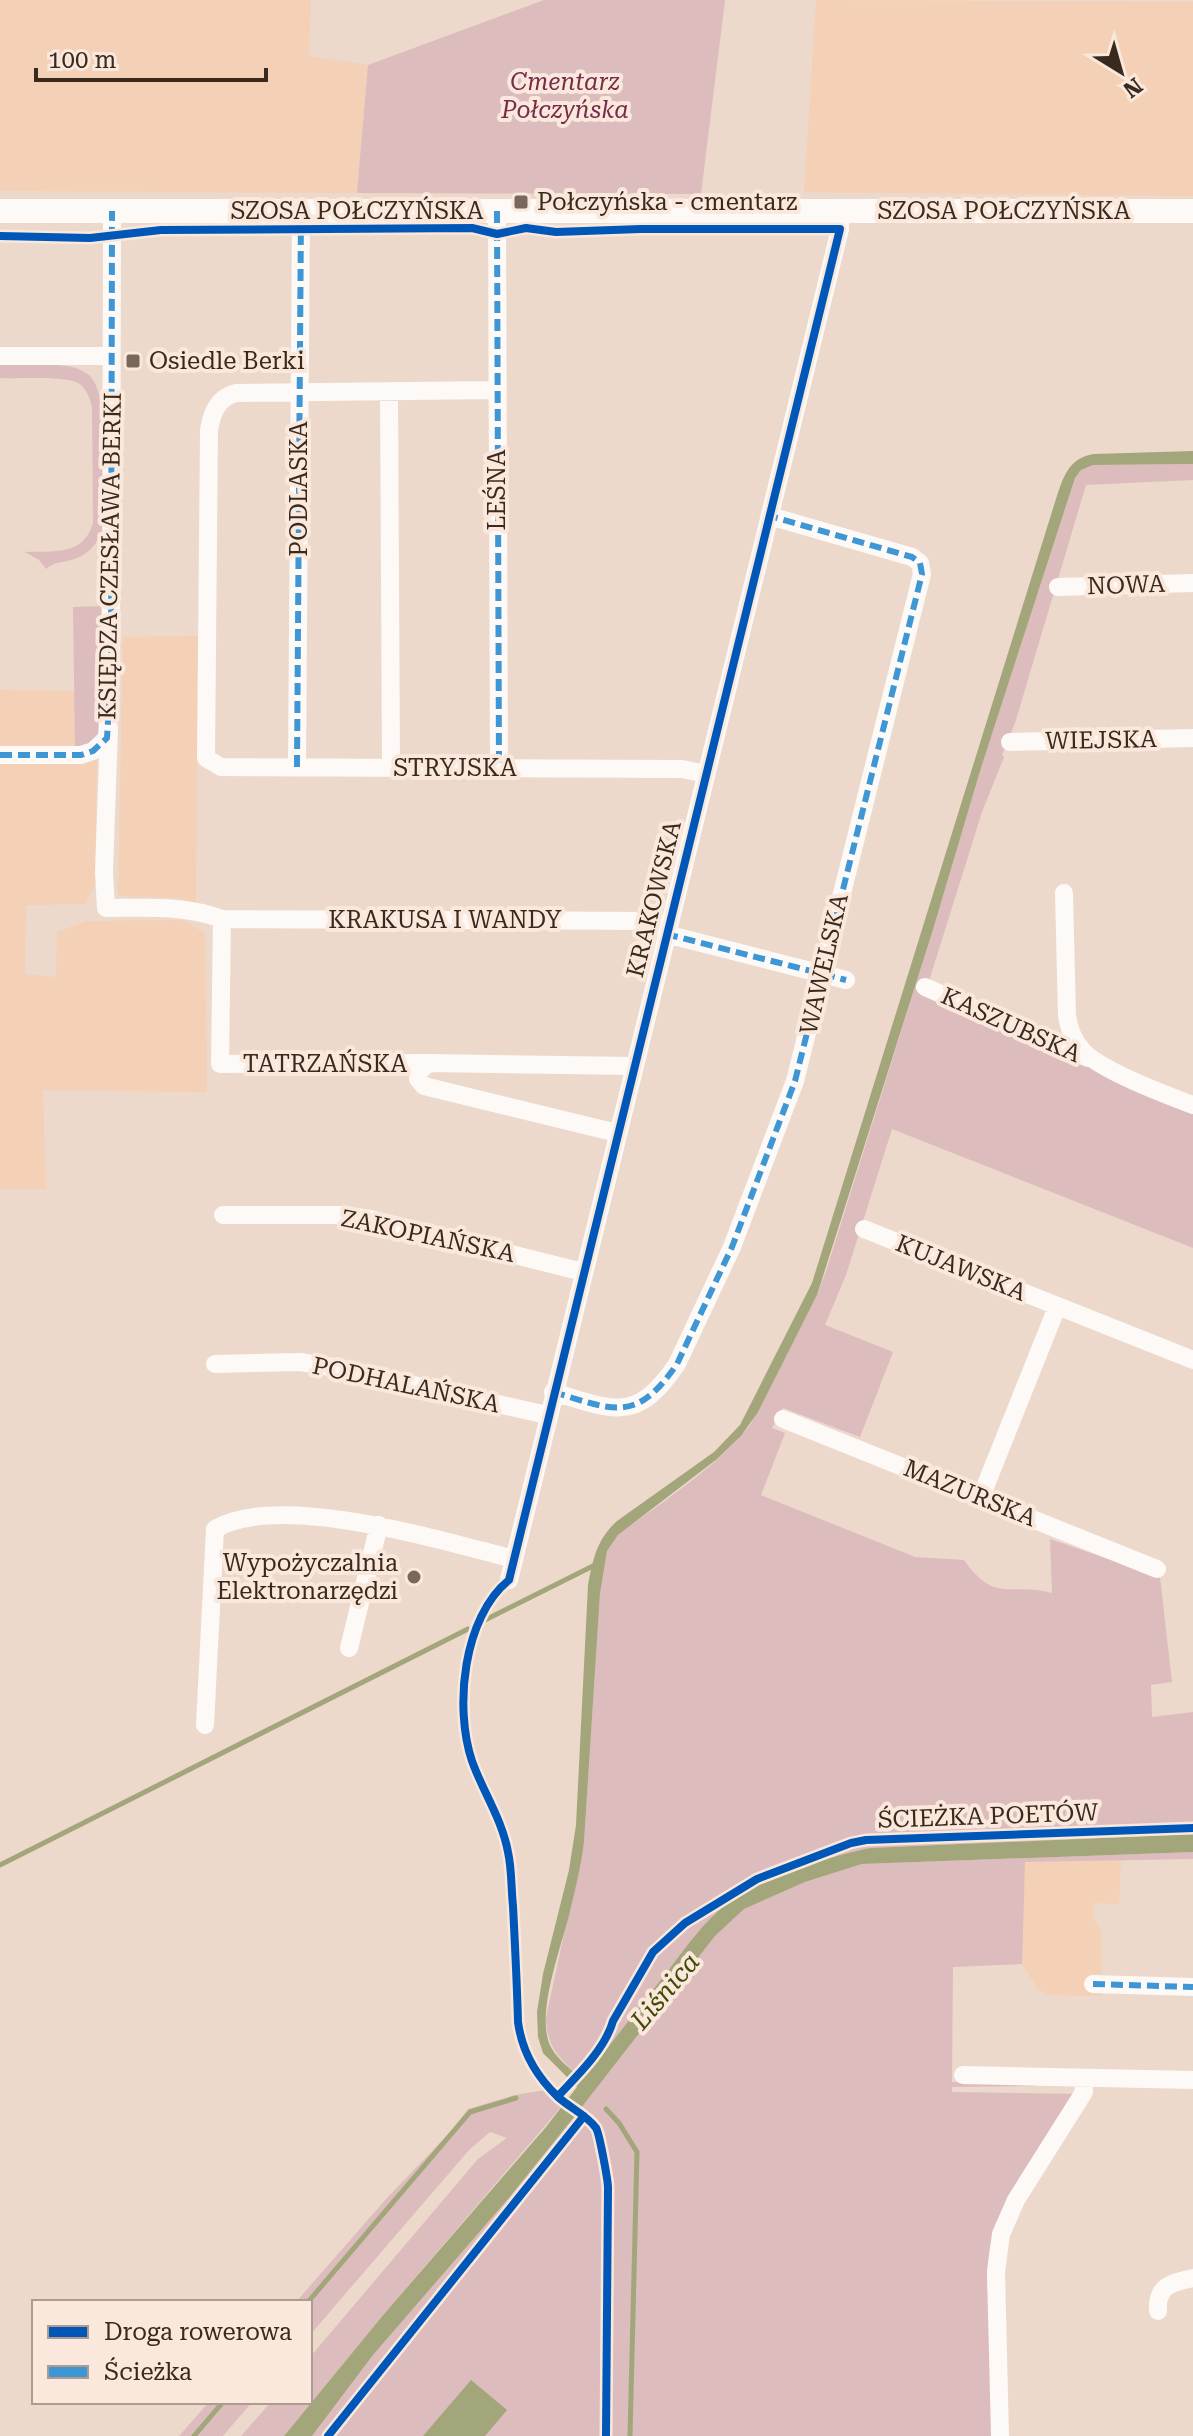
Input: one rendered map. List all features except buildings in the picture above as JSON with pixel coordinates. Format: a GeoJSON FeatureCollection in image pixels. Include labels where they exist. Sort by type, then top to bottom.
{"type":"FeatureCollection","features":[{"type":"Feature","properties":{"kind":"main road","name":"SZOSA POŁCZYŃSKA"},"geometry":{"type":"LineString","coordinates":[[0,211],[1193,211]]}},
{"type":"Feature","properties":{"kind":"street","name":"KRAKOWSKA"},"geometry":{"type":"LineString","coordinates":[[509,1580],[840,229],[840,210]]}},
{"type":"Feature","properties":{"kind":"street","name":"KSIĘDZA CZESŁAWA BERKI"},"geometry":{"type":"LineString","coordinates":[[0,755],[86,754],[104,742],[109,728],[112,211]]}},
{"type":"Feature","properties":{"kind":"street","name":"PODLASKA"},"geometry":{"type":"LineString","coordinates":[[297,767],[301,211]]}},
{"type":"Feature","properties":{"kind":"street","name":"LEŚNA"},"geometry":{"type":"LineString","coordinates":[[497,211],[499,769]]}},
{"type":"Feature","properties":{"kind":"street","name":"KSIĘDZA CZESŁAWA BERKI"},"geometry":{"type":"LineString","coordinates":[[0,356],[111,356]]}},
{"type":"Feature","properties":{"kind":"street"},"geometry":{"type":"LineString","coordinates":[[299,391],[497,390]]}},
{"type":"Feature","properties":{"kind":"street","name":"STRYJSKA"},"geometry":{"type":"LineString","coordinates":[[299,391],[231,394],[220,401],[211,417],[206,758],[221,767],[682,769],[706,774]]}},
{"type":"Feature","properties":{"kind":"street"},"geometry":{"type":"LineString","coordinates":[[389,392],[391,768]]}},
{"type":"Feature","properties":{"kind":"street","name":"WAWELSKA"},"geometry":{"type":"LineString","coordinates":[[553,1392],[610,1409],[629,1408],[647,1397],[677,1364],[732,1247],[795,1081],[922,574],[920,563],[912,557],[770,516]]}},
{"type":"Feature","properties":{"kind":"street","name":"NOWA"},"geometry":{"type":"LineString","coordinates":[[1058,587],[1193,583]]}},
{"type":"Feature","properties":{"kind":"street","name":"KRAKUSA I WANDY"},"geometry":{"type":"LineString","coordinates":[[109,728],[104,872],[106,908],[174,907],[222,919],[647,921],[667,930],[846,980]]}},
{"type":"Feature","properties":{"kind":"street","name":"WIEJSKA"},"geometry":{"type":"LineString","coordinates":[[1010,742],[1193,738]]}},
{"type":"Feature","properties":{"kind":"street","name":"KASZUBSKA"},"geometry":{"type":"LineString","coordinates":[[1064,893],[1067,1016],[1071,1036],[1083,1052],[1097,1063]]}},
{"type":"Feature","properties":{"kind":"street","name":"TATRZAŃSKA"},"geometry":{"type":"LineString","coordinates":[[222,919],[220,1064],[634,1066]]}},
{"type":"Feature","properties":{"kind":"street","name":"KASZUBSKA"},"geometry":{"type":"LineString","coordinates":[[925,987],[1193,1105]]}},
{"type":"Feature","properties":{"kind":"street","name":"TATRZAŃSKA"},"geometry":{"type":"LineString","coordinates":[[429,1063],[418,1072],[418,1079],[424,1086],[617,1133]]}},
{"type":"Feature","properties":{"kind":"street","name":"ZAKOPIAŃSKA"},"geometry":{"type":"LineString","coordinates":[[223,1215],[343,1215],[370,1219],[583,1272]]}},
{"type":"Feature","properties":{"kind":"street","name":"KUJAWSKA"},"geometry":{"type":"LineString","coordinates":[[864,1229],[1193,1360]]}},
{"type":"Feature","properties":{"kind":"street","name":"KUJAWSKA"},"geometry":{"type":"LineString","coordinates":[[981,1497],[1057,1307]]}},
{"type":"Feature","properties":{"kind":"street","name":"PODHALAŃSKA"},"geometry":{"type":"LineString","coordinates":[[215,1364],[300,1362],[547,1415]]}},
{"type":"Feature","properties":{"kind":"street","name":"MAZURSKA"},"geometry":{"type":"LineString","coordinates":[[783,1419],[1157,1569]]}},
{"type":"Feature","properties":{"kind":"street"},"geometry":{"type":"LineString","coordinates":[[205,1725],[215,1529],[229,1521],[285,1517],[340,1519],[379,1525],[514,1559]]}},
{"type":"Feature","properties":{"kind":"street"},"geometry":{"type":"LineString","coordinates":[[349,1648],[379,1525]]}},
{"type":"Feature","properties":{"kind":"street"},"geometry":{"type":"LineString","coordinates":[[1093,1984],[1193,1987]]}},
{"type":"Feature","properties":{"kind":"street"},"geometry":{"type":"LineString","coordinates":[[963,2075],[1193,2080]]}},
{"type":"Feature","properties":{"kind":"street"},"geometry":{"type":"LineString","coordinates":[[1000,2436],[996,2272],[1001,2234],[1016,2200],[1084,2092],[1083,2079]]}},
{"type":"Feature","properties":{"kind":"street"},"geometry":{"type":"LineString","coordinates":[[1158,2311],[1158,2297],[1163,2289],[1171,2282],[1193,2278]]}},
{"type":"Feature","properties":{"kind":"shaded area"},"geometry":{"type":"Polygon","coordinates":[[[0,0],[311,0],[309,56],[368,65],[357,193],[0,191],[0,0]]]}},
{"type":"Feature","properties":{"kind":"shaded area"},"geometry":{"type":"Polygon","coordinates":[[[816,0],[1193,2],[1193,196],[804,192],[816,0]]]}},
{"type":"Feature","properties":{"kind":"shaded area"},"geometry":{"type":"Polygon","coordinates":[[[198,636],[196,904],[180,898],[118,896],[123,637],[198,636]]]}},
{"type":"Feature","properties":{"kind":"shaded area"},"geometry":{"type":"Polygon","coordinates":[[[0,690],[75,691],[75,748],[0,747],[0,690]]]}},
{"type":"Feature","properties":{"kind":"shaded area"},"geometry":{"type":"Polygon","coordinates":[[[97,758],[95,884],[86,904],[26,905],[25,974],[56,977],[57,932],[87,921],[182,920],[205,933],[207,1092],[43,1090],[46,1189],[0,1189],[0,761],[97,758]]]}},
{"type":"Feature","properties":{"kind":"shaded area"},"geometry":{"type":"Polygon","coordinates":[[[1121,1860],[1119,1904],[1094,1903],[1093,1918],[1101,1930],[1102,1996],[1049,1995],[1038,1989],[1022,1964],[1024,1862],[1121,1860]]]}},
{"type":"Feature","properties":{"kind":"green space","name":"Cmentarz Połczyńska"},"geometry":{"type":"Polygon","coordinates":[[[544,0],[725,0],[701,194],[357,193],[368,65],[544,0]]]}},
{"type":"Feature","properties":{"kind":"green space"},"geometry":{"type":"Polygon","coordinates":[[[47,364],[82,371],[95,383],[102,406],[103,529],[94,546],[84,554],[46,569],[39,560],[25,552],[66,550],[83,541],[93,523],[92,407],[80,384],[53,378],[0,378],[0,365],[47,364]]]}},
{"type":"Feature","properties":{"kind":"green space"},"geometry":{"type":"Polygon","coordinates":[[[1193,464],[1193,480],[1086,485],[1015,723],[982,812],[929,981],[1193,1110],[1193,1248],[892,1129],[846,1275],[825,1325],[893,1352],[860,1437],[783,1408],[772,1428],[785,1433],[761,1495],[915,1557],[964,1560],[975,1574],[994,1587],[1052,1593],[1050,1539],[1160,1577],[1172,1682],[1151,1685],[1152,1717],[1193,1712],[1193,1834],[870,1848],[728,1903],[687,1947],[583,2079],[556,2052],[549,2037],[546,2017],[584,1842],[600,1594],[607,1551],[618,1535],[705,1470],[750,1425],[817,1295],[1075,478],[1081,470],[1093,465],[1193,464]]]}},
{"type":"Feature","properties":{"kind":"green space"},"geometry":{"type":"Polygon","coordinates":[[[101,606],[100,730],[93,741],[75,748],[73,607],[101,606]]]}},
{"type":"Feature","properties":{"kind":"green space"},"geometry":{"type":"Polygon","coordinates":[[[1193,1852],[1193,1859],[1025,1862],[1022,1964],[953,1967],[952,2082],[1030,2082],[1037,2086],[952,2087],[952,2092],[1080,2094],[999,2217],[990,2246],[987,2271],[993,2436],[312,2436],[373,2355],[508,2199],[715,1936],[744,1909],[805,1882],[862,1864],[1193,1852]]]}},
{"type":"Feature","properties":{"kind":"green space"},"geometry":{"type":"Polygon","coordinates":[[[545,2090],[561,2107],[312,2402],[312,2355],[478,2159],[507,2138],[490,2132],[469,2150],[312,2333],[312,2300],[298,2300],[468,2109],[545,2090]]]}},
{"type":"Feature","properties":{"kind":"green space"},"geometry":{"type":"Polygon","coordinates":[[[207,2404],[250,2404],[223,2436],[179,2436],[207,2404]]]}},
{"type":"Feature","properties":{"kind":"green space"},"geometry":{"type":"Polygon","coordinates":[[[269,2404],[310,2404],[284,2436],[241,2436],[269,2404]]]}},
{"type":"Feature","properties":{"kind":"water","name":"Liśnica"},"geometry":{"type":"Polygon","coordinates":[[[1193,451],[1193,464],[1093,465],[1081,470],[1075,478],[817,1295],[758,1412],[741,1436],[717,1459],[618,1535],[607,1551],[600,1594],[584,1842],[576,1888],[548,1997],[546,2029],[549,2043],[559,2059],[583,2079],[719,1910],[759,1885],[835,1857],[870,1848],[1193,1834],[1193,1852],[862,1864],[805,1882],[744,1909],[715,1936],[508,2199],[373,2355],[312,2436],[284,2436],[577,2087],[543,2053],[538,2037],[537,2012],[576,1825],[588,1585],[597,1550],[617,1521],[714,1452],[740,1425],[812,1283],[1055,502],[1067,471],[1078,460],[1094,454],[1193,451]]]}},
{"type":"Feature","properties":{"kind":"water"},"geometry":{"type":"Polygon","coordinates":[[[471,2380],[507,2410],[485,2436],[423,2436],[471,2380]]]}},
{"type":"Feature","properties":{"kind":"waterway"},"geometry":{"type":"LineString","coordinates":[[485,1620],[595,1565]]}},
{"type":"Feature","properties":{"kind":"waterway"},"geometry":{"type":"LineString","coordinates":[[0,1865],[468,1629]]}},
{"type":"Feature","properties":{"kind":"waterway"},"geometry":{"type":"LineString","coordinates":[[310,2300],[470,2112],[516,2098]]}},
{"type":"Feature","properties":{"kind":"waterway"},"geometry":{"type":"LineString","coordinates":[[606,2109],[637,2152],[630,2436]]}},
{"type":"Feature","properties":{"kind":"waterway"},"geometry":{"type":"LineString","coordinates":[[194,2436],[221,2404]]}},
{"type":"Feature","properties":{"kind":"marked path"},"geometry":{"type":"LineString","coordinates":[[0,755],[81,755],[93,751],[107,738],[111,671],[112,211]]}},
{"type":"Feature","properties":{"kind":"marked path"},"geometry":{"type":"LineString","coordinates":[[297,767],[301,211]]}},
{"type":"Feature","properties":{"kind":"marked path"},"geometry":{"type":"LineString","coordinates":[[497,211],[499,769]]}},
{"type":"Feature","properties":{"kind":"marked path"},"geometry":{"type":"LineString","coordinates":[[553,1392],[608,1407],[636,1404],[649,1396],[677,1364],[732,1247],[795,1081],[922,574],[920,563],[912,557],[770,516]]}},
{"type":"Feature","properties":{"kind":"marked path"},"geometry":{"type":"LineString","coordinates":[[666,934],[846,980]]}},
{"type":"Feature","properties":{"kind":"marked path"},"geometry":{"type":"LineString","coordinates":[[1093,1984],[1193,1987]]}},
{"type":"Feature","properties":{"kind":"cycle path"},"geometry":{"type":"LineString","coordinates":[[0,236],[90,238],[161,230],[472,228],[497,234],[526,228],[556,232],[840,229],[509,1580],[493,1596],[481,1616],[466,1664],[464,1716],[467,1740],[472,1761],[501,1828],[509,1859],[518,2022],[523,2043],[531,2063],[550,2089],[596,2128],[603,2156],[608,2188],[606,2436]]}},
{"type":"Feature","properties":{"kind":"cycle path","name":"ŚCIEŻKA POETÓW"},"geometry":{"type":"LineString","coordinates":[[558,2096],[597,2051],[653,1952],[685,1923],[757,1879],[866,1840],[1193,1828]]}},
{"type":"Feature","properties":{"kind":"cycle path"},"geometry":{"type":"LineString","coordinates":[[328,2436],[584,2116]]}},
{"type":"Feature","properties":{"kind":"place","name":"Połczyńska - cmentarz"},"geometry":{"type":"Point","coordinates":[521,202]}},
{"type":"Feature","properties":{"kind":"place","name":"Osiedle Berki"},"geometry":{"type":"Point","coordinates":[133,361]}},
{"type":"Feature","properties":{"kind":"place","name":"Wypożyczalnia Elektronarzędzi"},"geometry":{"type":"Point","coordinates":[414,1577]}}]}
